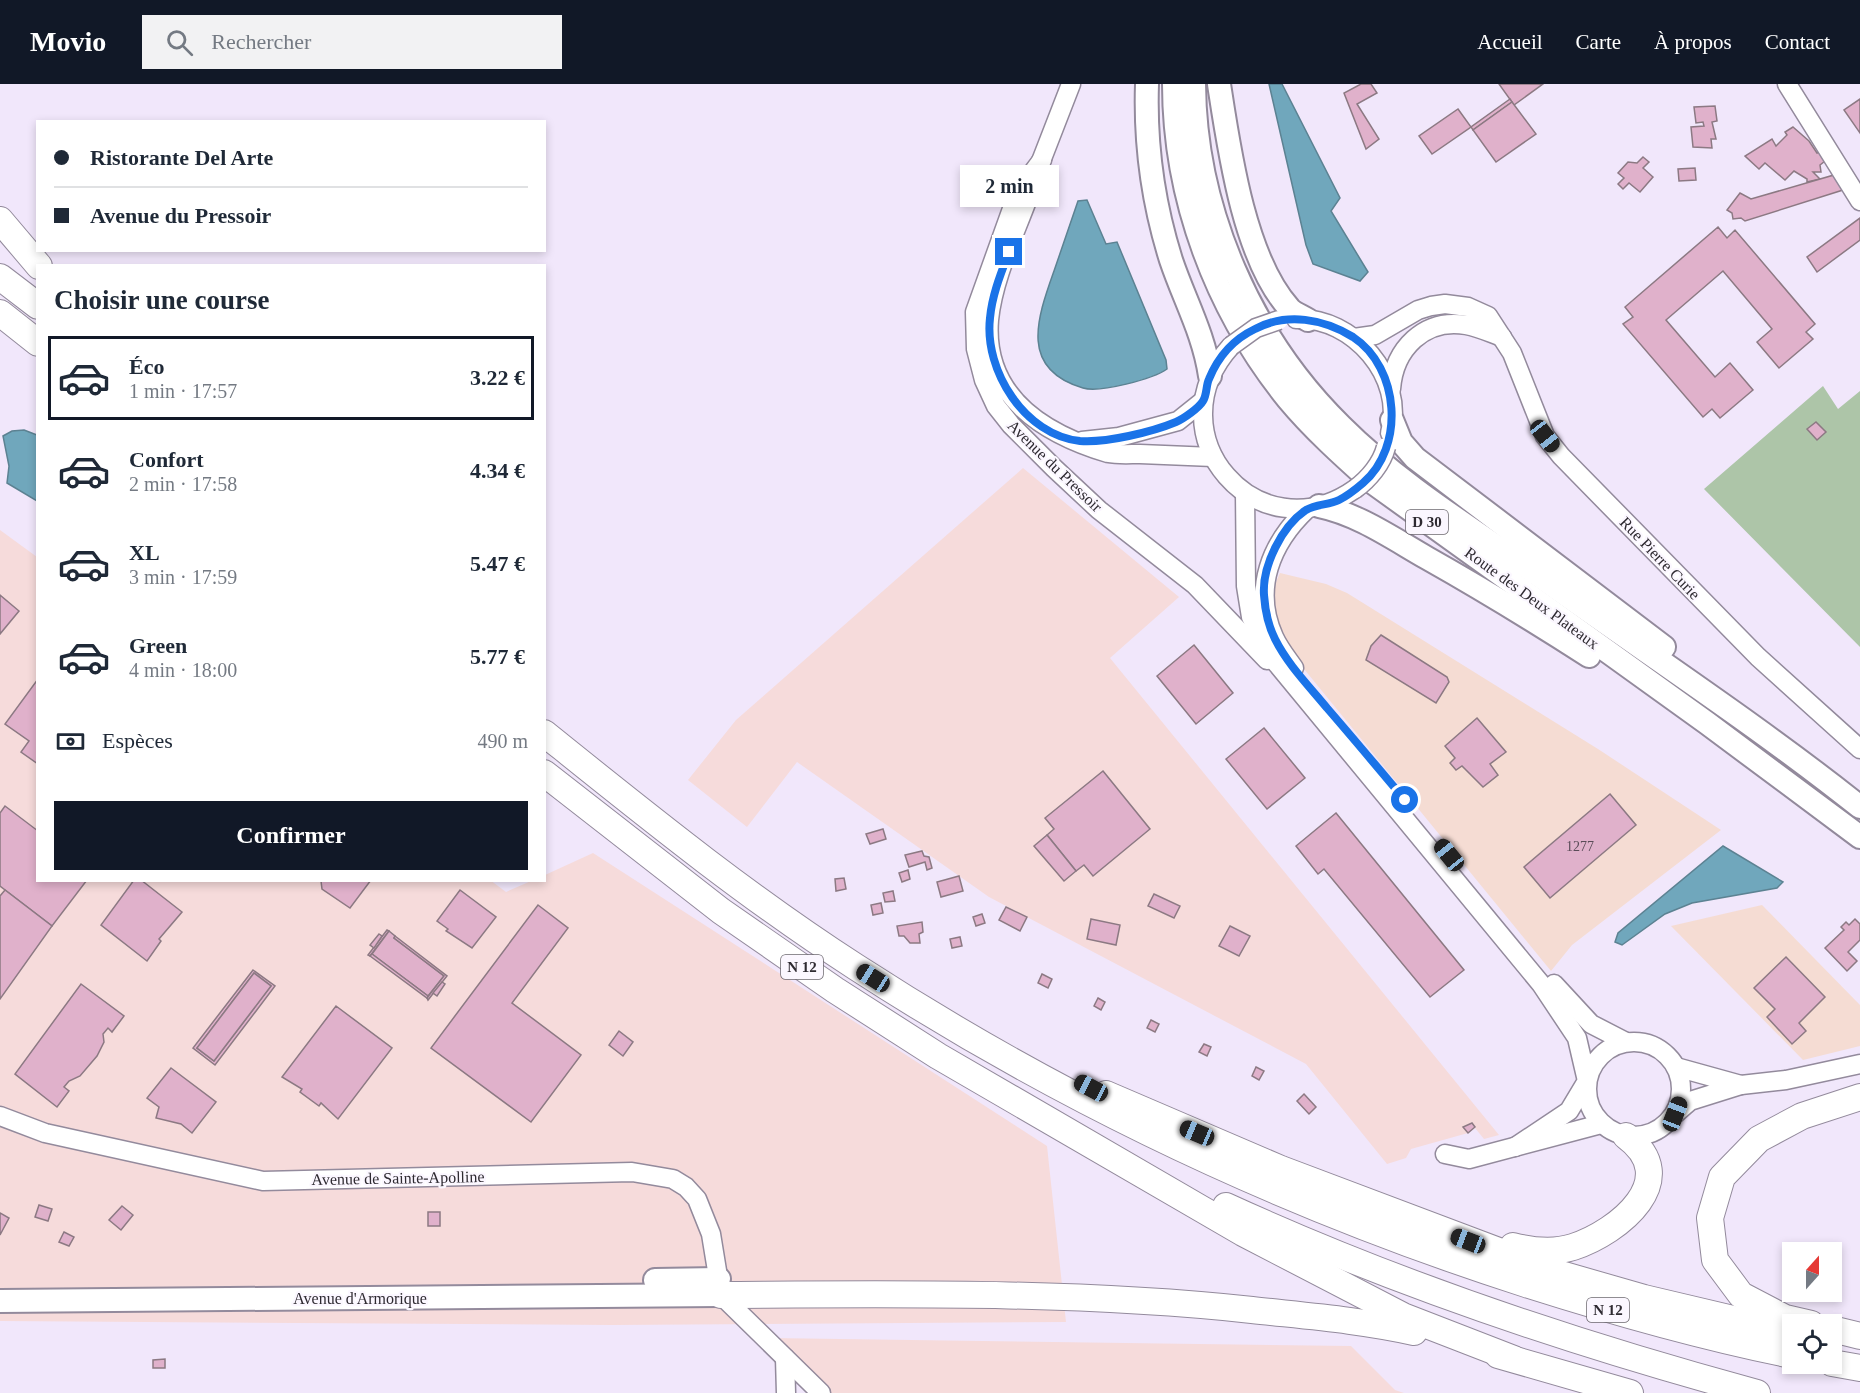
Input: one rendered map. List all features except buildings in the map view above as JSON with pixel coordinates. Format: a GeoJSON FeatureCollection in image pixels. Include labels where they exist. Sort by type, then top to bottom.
{"type":"FeatureCollection","features":[{"type":"Feature","properties":{"kind":"highway"},"geometry":{"type":"LineString","coordinates":[[0,220],[37,264]]}},
{"type":"Feature","properties":{"kind":"highway"},"geometry":{"type":"LineString","coordinates":[[0,277],[36,304]]}},
{"type":"Feature","properties":{"kind":"highway"},"geometry":{"type":"LineString","coordinates":[[0,313],[36,341]]}},
{"type":"Feature","properties":{"kind":"highway","name":"N 12"},"geometry":{"type":"LineString","coordinates":[[546,735],[749,892],[853,966],[989,1050],[1058,1088],[1268,1189],[1428,1252],[1639,1320],[1782,1353]]}},
{"type":"Feature","properties":{"kind":"highway","name":"N 12"},"geometry":{"type":"LineString","coordinates":[[546,775],[721,911],[835,990],[938,1056],[1076,1137],[1255,1219],[1422,1288],[1644,1363],[1757,1393]]}},
{"type":"Feature","properties":{"kind":"highway"},"geometry":{"type":"LineString","coordinates":[[989,1050],[1019,1050],[1091,1088],[1358,1200],[1557,1274],[1644,1298],[1782,1331]]}},
{"type":"Feature","properties":{"kind":"highway"},"geometry":{"type":"LineString","coordinates":[[1782,1316],[1741,1295],[1715,1260],[1710,1218],[1722,1177],[1759,1139],[1802,1116],[1860,1097]]}},
{"type":"Feature","properties":{"kind":"highway"},"geometry":{"type":"LineString","coordinates":[[1358,1200],[1516,1247],[1550,1251],[1573,1247],[1601,1234],[1630,1215],[1646,1190],[1650,1178],[1649,1165],[1641,1147],[1626,1136]]}},
{"type":"Feature","properties":{"kind":"highway"},"geometry":{"type":"LineString","coordinates":[[1076,1137],[1243,1233],[1402,1316],[1514,1359]]}},
{"type":"Feature","properties":{"kind":"highway"},"geometry":{"type":"LineString","coordinates":[[720,1287],[982,1293],[1184,1302],[1374,1323],[1514,1359],[1630,1393]]}},
{"type":"Feature","properties":{"kind":"highway"},"geometry":{"type":"LineString","coordinates":[[1842,1332],[1860,1336]]}},
{"type":"Feature","properties":{"kind":"highway"},"geometry":{"type":"LineString","coordinates":[[1842,1343],[1860,1346]]}},
{"type":"Feature","properties":{"kind":"highway"},"geometry":{"type":"LineString","coordinates":[[1842,1365],[1860,1368]]}},
{"type":"Feature","properties":{"kind":"main road"},"geometry":{"type":"LineString","coordinates":[[1147,84],[1148,155],[1158,208],[1171,260],[1202,336],[1210,376]]}},
{"type":"Feature","properties":{"kind":"main road","name":"Route des Deux Plateaux"},"geometry":{"type":"LineString","coordinates":[[1173,84],[1178,146],[1188,202],[1205,255],[1226,303],[1258,358],[1288,399],[1329,443],[1372,482],[1707,723],[1857,835]]}},
{"type":"Feature","properties":{"kind":"main road","name":"Route des Deux Plateaux"},"geometry":{"type":"LineString","coordinates":[[1194,84],[1197,139],[1209,196],[1227,251],[1253,308],[1275,346],[1299,379],[1340,426],[1427,496],[1860,807]]}},
{"type":"Feature","properties":{"kind":"main road"},"geometry":{"type":"LineString","coordinates":[[1219,84],[1233,172],[1266,273],[1289,309],[1308,320]]}},
{"type":"Feature","properties":{"kind":"main road"},"geometry":{"type":"LineString","coordinates":[[1392,420],[1401,442],[1415,458],[1860,793]]}},
{"type":"Feature","properties":{"kind":"main road"},"geometry":{"type":"LineString","coordinates":[[1313,507],[1337,509],[1368,524],[1516,609],[1644,691],[1816,813],[1857,835]]}},
{"type":"Feature","properties":{"kind":"main road","name":"Avenue d'Armorique"},"geometry":{"type":"LineString","coordinates":[[0,1289],[720,1287]]}},
{"type":"Feature","properties":{"kind":"main road","name":"Avenue d'Armorique"},"geometry":{"type":"LineString","coordinates":[[0,1301],[720,1287]]}},
{"type":"Feature","properties":{"kind":"street","name":"Avenue du Pressoir"},"geometry":{"type":"LineString","coordinates":[[1071,84],[997,287],[989,320],[989,337],[1000,377],[1013,400],[1035,421],[1056,433],[1110,453],[1213,457]]}},
{"type":"Feature","properties":{"kind":"street"},"geometry":{"type":"LineString","coordinates":[[1787,84],[1860,201]]}},
{"type":"Feature","properties":{"kind":"street","name":"Avenue du Pressoir"},"geometry":{"type":"LineString","coordinates":[[1042,160],[1018,192],[975,312],[975,349],[984,380],[996,406],[1054,468],[1099,510],[1195,585],[1311,704]]}},
{"type":"Feature","properties":{"kind":"street","name":"Rue Pierre Curie"},"geometry":{"type":"LineString","coordinates":[[1354,338],[1375,335],[1418,310],[1445,304],[1468,307],[1488,316],[1512,353],[1545,436],[1562,456],[1758,657],[1860,749]]}},
{"type":"Feature","properties":{"kind":"street"},"geometry":{"type":"LineString","coordinates":[[1390,392],[1378,362],[1354,338],[1327,324],[1308,320],[1279,321],[1256,328],[1231,346],[1220,359],[1210,376],[1203,401],[1203,428],[1221,472],[1245,494],[1275,507],[1313,507],[1338,500],[1365,482],[1384,455],[1392,420],[1390,392],[1392,368],[1409,343],[1433,328],[1447,324],[1467,325],[1502,336]]}},
{"type":"Feature","properties":{"kind":"street"},"geometry":{"type":"LineString","coordinates":[[1080,441],[1119,437],[1178,422],[1203,401]]}},
{"type":"Feature","properties":{"kind":"street"},"geometry":{"type":"LineString","coordinates":[[1245,494],[1246,586],[1251,617],[1268,653],[1541,984],[1577,1038],[1587,1081],[1589,1104],[1601,1124],[1626,1136],[1641,1137],[1654,1133],[1666,1125],[1690,1101],[1741,1085],[1786,1080],[1860,1064]]}},
{"type":"Feature","properties":{"kind":"street"},"geometry":{"type":"LineString","coordinates":[[1313,507],[1289,526],[1266,571],[1265,608],[1274,638],[1295,670],[1568,1000],[1591,1024],[1626,1042]]}},
{"type":"Feature","properties":{"kind":"street"},"geometry":{"type":"LineString","coordinates":[[1515,1147],[1569,1111],[1587,1081],[1591,1067],[1600,1056],[1612,1047],[1626,1042],[1641,1042],[1655,1047],[1667,1055],[1676,1067],[1681,1083],[1681,1099],[1675,1114]]}},
{"type":"Feature","properties":{"kind":"street"},"geometry":{"type":"LineString","coordinates":[[1676,1067],[1741,1085]]}},
{"type":"Feature","properties":{"kind":"street","name":"Avenue de Sainte-Apolline"},"geometry":{"type":"LineString","coordinates":[[0,1116],[45,1133],[263,1181],[632,1172],[673,1179],[686,1187],[697,1199],[711,1233],[720,1287]]}},
{"type":"Feature","properties":{"kind":"street"},"geometry":{"type":"LineString","coordinates":[[1445,1154],[1469,1159],[1601,1124]]}},
{"type":"Feature","properties":{"kind":"street"},"geometry":{"type":"LineString","coordinates":[[720,1287],[784,1358],[821,1393]]}},
{"type":"Feature","properties":{"kind":"street"},"geometry":{"type":"LineString","coordinates":[[784,1358],[786,1393]]}},
{"type":"Feature","properties":{"kind":"shaded area"},"geometry":{"type":"Polygon","coordinates":[[[1023,468],[1179,597],[1110,658],[1499,1135],[1484,1139],[1475,1128],[1468,1133],[1411,1149],[1406,1158],[1387,1164],[1306,1064],[989,897],[797,762],[747,827],[688,780],[736,720],[1023,468]]]}},
{"type":"Feature","properties":{"kind":"shaded area"},"geometry":{"type":"Polygon","coordinates":[[[0,530],[36,556],[36,882],[493,882],[506,892],[529,882],[546,882],[546,875],[593,853],[1047,1146],[1066,1322],[612,1325],[0,1321],[0,530]]]}},
{"type":"Feature","properties":{"kind":"shaded area"},"geometry":{"type":"Polygon","coordinates":[[[1280,573],[1326,584],[1347,593],[1598,749],[1721,830],[1572,945],[1551,971],[1286,647],[1273,621],[1270,596],[1280,573]]]}},
{"type":"Feature","properties":{"kind":"shaded area"},"geometry":{"type":"Polygon","coordinates":[[[1762,905],[1860,1005],[1860,1046],[1803,1060],[1671,926],[1762,905]]]}},
{"type":"Feature","properties":{"kind":"shaded area"},"geometry":{"type":"Polygon","coordinates":[[[769,1338],[1351,1346],[1395,1390],[1404,1393],[821,1393],[769,1338]]]}},
{"type":"Feature","properties":{"kind":"green space"},"geometry":{"type":"Polygon","coordinates":[[[1823,386],[1838,409],[1860,391],[1860,647],[1704,489],[1823,386]]]}},
{"type":"Feature","properties":{"kind":"water"},"geometry":{"type":"Polygon","coordinates":[[[1269,84],[1282,84],[1340,198],[1331,211],[1368,272],[1360,281],[1313,264],[1306,245],[1269,84]]]}},
{"type":"Feature","properties":{"kind":"water"},"geometry":{"type":"Polygon","coordinates":[[[1087,200],[1106,244],[1117,242],[1166,360],[1167,369],[1139,381],[1101,389],[1083,388],[1063,379],[1049,368],[1041,355],[1038,340],[1042,307],[1078,201],[1087,200]]]}},
{"type":"Feature","properties":{"kind":"water"},"geometry":{"type":"Polygon","coordinates":[[[24,430],[36,435],[36,500],[7,483],[9,466],[3,436],[12,431],[24,430]]]}},
{"type":"Feature","properties":{"kind":"water"},"geometry":{"type":"Polygon","coordinates":[[[1723,846],[1783,882],[1777,888],[1692,903],[1665,914],[1622,945],[1615,942],[1618,933],[1723,846]]]}},
{"type":"Feature","properties":{"kind":"route"},"geometry":{"type":"LineString","coordinates":[[1009,252],[992,303],[989,320],[989,337],[1000,377],[1013,400],[1035,421],[1056,433],[1080,441],[1119,437],[1178,422],[1203,401],[1208,380],[1220,359],[1236,341],[1256,328],[1279,321],[1303,319],[1327,324],[1356,339],[1378,362],[1390,392],[1392,420],[1384,455],[1365,482],[1338,500],[1307,509],[1289,526],[1266,571],[1264,591],[1266,616],[1274,638],[1295,670],[1405,800]]}}]}
